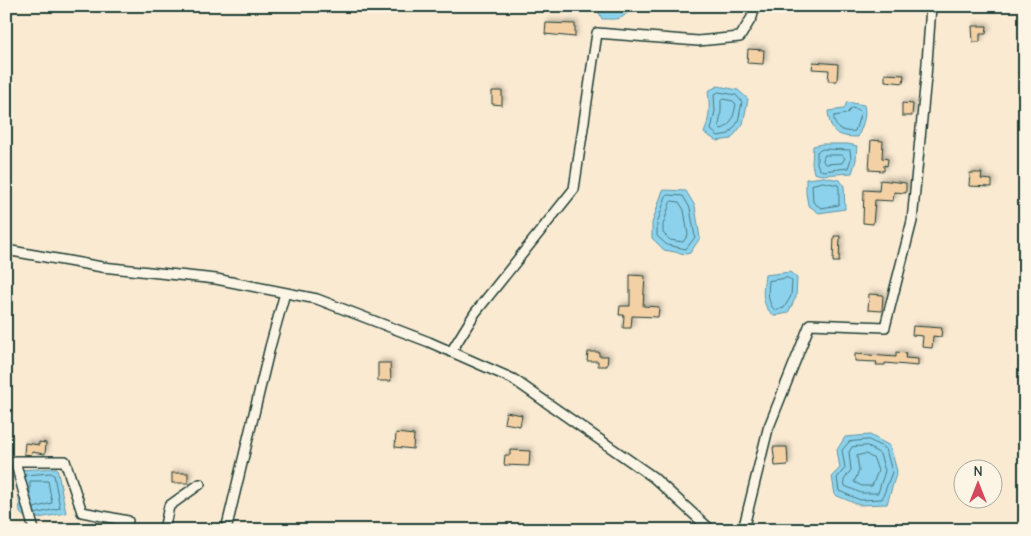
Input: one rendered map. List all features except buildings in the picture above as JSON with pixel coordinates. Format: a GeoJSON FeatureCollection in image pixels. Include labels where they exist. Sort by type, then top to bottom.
{"type":"FeatureCollection","features":[{"type":"Feature","properties":{"kind":"street"},"geometry":{"type":"LineString","coordinates":[[451,352],[476,312],[574,189],[597,33],[698,42],[740,37],[752,17],[755,6]]}},
{"type":"Feature","properties":{"kind":"street"},"geometry":{"type":"LineString","coordinates":[[743,530],[768,429],[810,324],[885,327],[912,221],[931,6]]}},
{"type":"Feature","properties":{"kind":"street"},"geometry":{"type":"LineString","coordinates":[[6,250],[102,267],[216,279],[317,299],[451,352],[521,384],[654,477],[711,530]]}},
{"type":"Feature","properties":{"kind":"street"},"geometry":{"type":"LineString","coordinates":[[226,530],[270,347],[285,293]]}},
{"type":"Feature","properties":{"kind":"street"},"geometry":{"type":"LineString","coordinates":[[34,530],[11,462],[65,460],[82,512],[128,522]]}},
{"type":"Feature","properties":{"kind":"street"},"geometry":{"type":"LineString","coordinates":[[164,530],[169,506],[200,484]]}},
{"type":"Feature","properties":{"kind":"water"},"geometry":{"type":"Polygon","coordinates":[[[596,6],[632,6],[623,17],[602,19],[596,6]]]}},
{"type":"Feature","properties":{"kind":"water"},"geometry":{"type":"Polygon","coordinates":[[[718,86],[738,90],[748,99],[743,124],[731,139],[717,141],[704,133],[709,112],[708,91],[718,86]]]}},
{"type":"Feature","properties":{"kind":"water"},"geometry":{"type":"Polygon","coordinates":[[[847,102],[864,105],[864,117],[858,137],[839,134],[835,132],[830,124],[828,111],[844,109],[847,102]]]}},
{"type":"Feature","properties":{"kind":"water"},"geometry":{"type":"Polygon","coordinates":[[[822,144],[857,146],[856,160],[852,173],[821,175],[814,173],[812,164],[813,146],[822,144]]]}},
{"type":"Feature","properties":{"kind":"water"},"geometry":{"type":"Polygon","coordinates":[[[824,177],[840,180],[844,186],[845,209],[819,213],[808,205],[806,179],[824,177]]]}},
{"type":"Feature","properties":{"kind":"water"},"geometry":{"type":"Polygon","coordinates":[[[663,190],[686,191],[695,206],[700,238],[690,253],[664,250],[652,238],[652,223],[663,190]]]}},
{"type":"Feature","properties":{"kind":"water"},"geometry":{"type":"Polygon","coordinates":[[[790,272],[797,278],[796,297],[788,313],[774,316],[764,302],[765,275],[790,272]]]}},
{"type":"Feature","properties":{"kind":"water"},"geometry":{"type":"Polygon","coordinates":[[[870,435],[890,446],[897,471],[887,504],[859,505],[835,495],[832,476],[840,468],[837,450],[845,437],[870,435]]]}},
{"type":"Feature","properties":{"kind":"water"},"geometry":{"type":"Polygon","coordinates":[[[57,468],[66,513],[28,520],[20,513],[17,470],[57,468]]]}}]}
